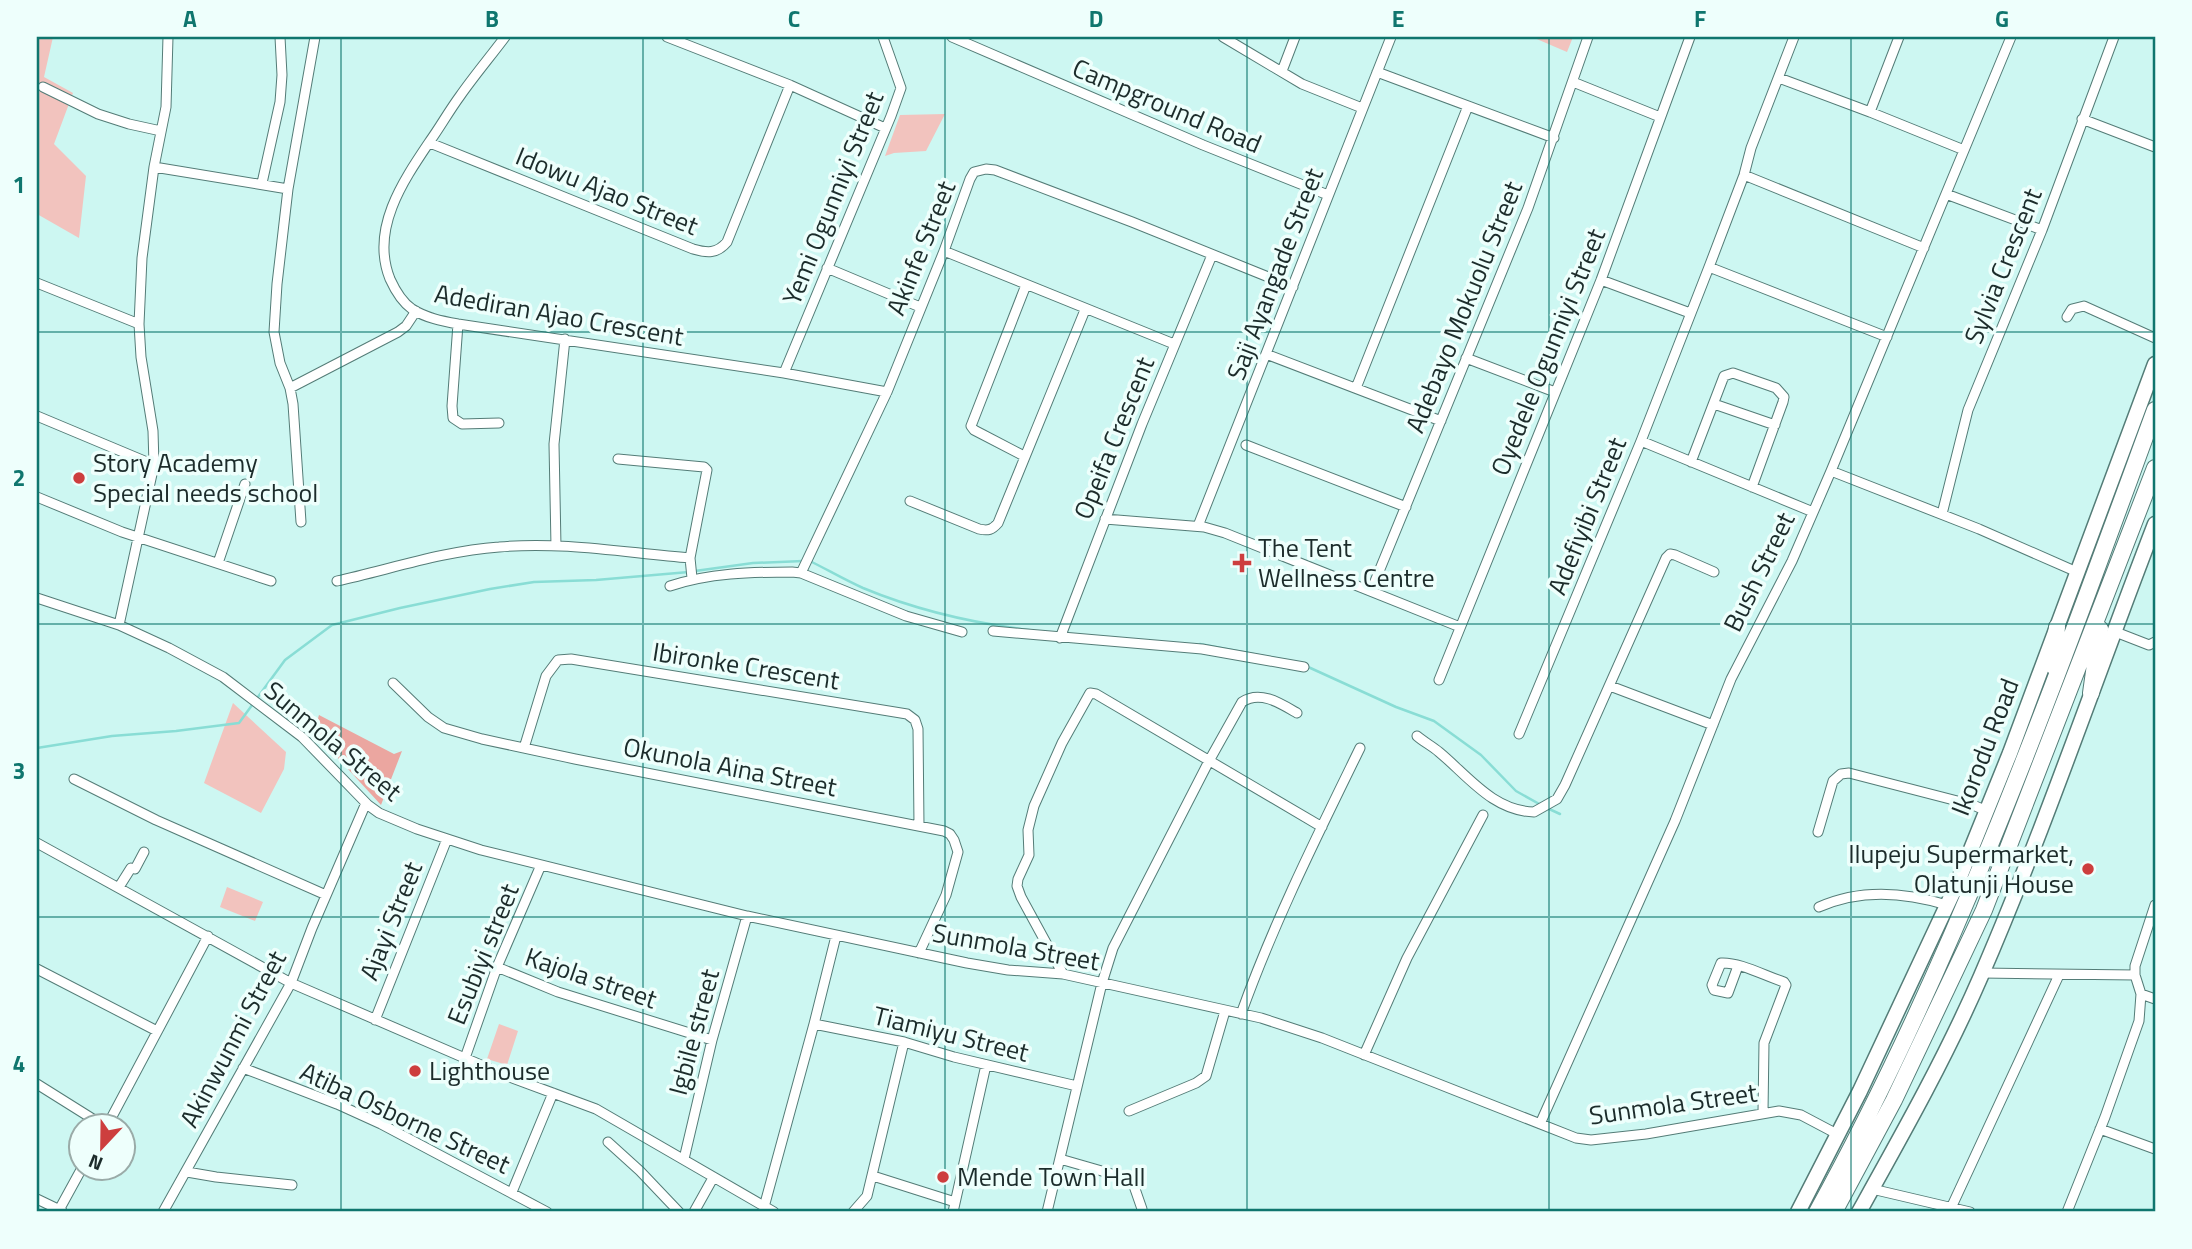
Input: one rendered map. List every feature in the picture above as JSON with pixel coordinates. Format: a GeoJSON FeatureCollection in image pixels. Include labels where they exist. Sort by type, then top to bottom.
{"type":"FeatureCollection","features":[{"type":"Feature","properties":{"kind":"highway","name":"Ikorodu Road"},"geometry":{"type":"LineString","coordinates":[[1817,1212],[1875,1103],[1966,904],[2050,692],[2155,410]]}},
{"type":"Feature","properties":{"kind":"highway"},"geometry":{"type":"LineString","coordinates":[[1834,1212],[1894,1100],[1984,910],[2155,468]]}},
{"type":"Feature","properties":{"kind":"highway"},"geometry":{"type":"LineString","coordinates":[[2091,693],[2104,602]]}},
{"type":"Feature","properties":{"kind":"highway"},"geometry":{"type":"LineString","coordinates":[[2050,692],[2057,627]]}},
{"type":"Feature","properties":{"kind":"main road","name":"Ikorodu Road"},"geometry":{"type":"LineString","coordinates":[[1798,1212],[1885,1038],[1987,811],[2155,364]]}},
{"type":"Feature","properties":{"kind":"main road"},"geometry":{"type":"LineString","coordinates":[[1860,1212],[1924,1092],[1982,973],[2011,904],[2155,524]]}},
{"type":"Feature","properties":{"kind":"street"},"geometry":{"type":"LineString","coordinates":[[119,625],[154,465],[153,431],[141,357],[139,324],[142,258],[154,167],[166,107],[169,37]]}},
{"type":"Feature","properties":{"kind":"street"},"geometry":{"type":"LineString","coordinates":[[262,183],[280,102],[280,37]]}},
{"type":"Feature","properties":{"kind":"street"},"geometry":{"type":"LineString","coordinates":[[301,522],[295,423],[290,388],[280,363],[274,332],[276,284],[288,189],[315,37]]}},
{"type":"Feature","properties":{"kind":"street","name":"Adediran Ajao Crescent"},"geometry":{"type":"LineString","coordinates":[[505,37],[460,95],[412,167],[396,197],[386,230],[385,262],[392,283],[405,302],[433,318],[458,324],[784,373],[887,392]]}},
{"type":"Feature","properties":{"kind":"street"},"geometry":{"type":"LineString","coordinates":[[667,37],[790,85],[885,128]]}},
{"type":"Feature","properties":{"kind":"street","name":"Yemi Ogunniyi Street"},"geometry":{"type":"LineString","coordinates":[[784,373],[901,88],[883,37]]}},
{"type":"Feature","properties":{"kind":"street","name":"Campground Road"},"geometry":{"type":"LineString","coordinates":[[953,37],[1203,145],[1328,195]]}},
{"type":"Feature","properties":{"kind":"street"},"geometry":{"type":"LineString","coordinates":[[1223,37],[1302,84],[1362,108]]}},
{"type":"Feature","properties":{"kind":"street"},"geometry":{"type":"LineString","coordinates":[[1282,71],[1295,37]]}},
{"type":"Feature","properties":{"kind":"street","name":"Saji Ayangade Street"},"geometry":{"type":"LineString","coordinates":[[1198,526],[1391,37]]}},
{"type":"Feature","properties":{"kind":"street","name":"Adebayo Mokuolu Street"},"geometry":{"type":"LineString","coordinates":[[1371,591],[1528,208],[1588,37]]}},
{"type":"Feature","properties":{"kind":"street","name":"Oyedele Ogunniyi Street"},"geometry":{"type":"LineString","coordinates":[[1439,680],[1601,280],[1690,37]]}},
{"type":"Feature","properties":{"kind":"street","name":"Adefiyibi Street"},"geometry":{"type":"LineString","coordinates":[[1519,734],[1641,441],[1744,175],[1751,148],[1794,37]]}},
{"type":"Feature","properties":{"kind":"street"},"geometry":{"type":"LineString","coordinates":[[1870,111],[1899,37]]}},
{"type":"Feature","properties":{"kind":"street","name":"Bush Street"},"geometry":{"type":"LineString","coordinates":[[1540,1124],[1675,821],[1741,657],[1792,561],[1831,471],[2011,37]]}},
{"type":"Feature","properties":{"kind":"street","name":"Sylvia Crescent"},"geometry":{"type":"LineString","coordinates":[[1942,514],[1969,409],[2042,230],[2114,37]]}},
{"type":"Feature","properties":{"kind":"street"},"geometry":{"type":"LineString","coordinates":[[1377,72],[1554,138]]}},
{"type":"Feature","properties":{"kind":"street"},"geometry":{"type":"LineString","coordinates":[[1779,78],[1870,111],[1964,150]]}},
{"type":"Feature","properties":{"kind":"street"},"geometry":{"type":"LineString","coordinates":[[1573,82],[1660,117]]}},
{"type":"Feature","properties":{"kind":"street","name":"Idowu Ajao Street"},"geometry":{"type":"LineString","coordinates":[[430,143],[693,249],[710,253],[717,251],[727,242],[790,85]]}},
{"type":"Feature","properties":{"kind":"street"},"geometry":{"type":"LineString","coordinates":[[43,87],[99,114],[161,131]]}},
{"type":"Feature","properties":{"kind":"street"},"geometry":{"type":"LineString","coordinates":[[1356,388],[1468,106]]}},
{"type":"Feature","properties":{"kind":"street"},"geometry":{"type":"LineString","coordinates":[[2082,119],[2155,147]]}},
{"type":"Feature","properties":{"kind":"street"},"geometry":{"type":"LineString","coordinates":[[154,167],[288,189]]}},
{"type":"Feature","properties":{"kind":"street","name":"Akinfe Street"},"geometry":{"type":"LineString","coordinates":[[804,567],[887,392],[974,172],[986,169],[1132,222],[1293,287]]}},
{"type":"Feature","properties":{"kind":"street"},"geometry":{"type":"LineString","coordinates":[[1744,175],[1924,248]]}},
{"type":"Feature","properties":{"kind":"street"},"geometry":{"type":"LineString","coordinates":[[1946,194],[2042,230]]}},
{"type":"Feature","properties":{"kind":"street"},"geometry":{"type":"LineString","coordinates":[[943,251],[1174,344]]}},
{"type":"Feature","properties":{"kind":"street","name":"Opeifa Crescent"},"geometry":{"type":"LineString","coordinates":[[1061,635],[1174,344],[1212,255]]}},
{"type":"Feature","properties":{"kind":"street"},"geometry":{"type":"LineString","coordinates":[[1709,267],[1887,337]]}},
{"type":"Feature","properties":{"kind":"street"},"geometry":{"type":"LineString","coordinates":[[827,268],[920,307]]}},
{"type":"Feature","properties":{"kind":"street"},"geometry":{"type":"LineString","coordinates":[[1601,280],[1690,313]]}},
{"type":"Feature","properties":{"kind":"street"},"geometry":{"type":"LineString","coordinates":[[37,283],[139,324]]}},
{"type":"Feature","properties":{"kind":"street"},"geometry":{"type":"LineString","coordinates":[[1024,456],[971,426],[1026,285]]}},
{"type":"Feature","properties":{"kind":"street"},"geometry":{"type":"LineString","coordinates":[[2067,317],[2072,309],[2084,306],[2155,338]]}},
{"type":"Feature","properties":{"kind":"street"},"geometry":{"type":"LineString","coordinates":[[290,388],[398,332],[406,326],[416,310]]}},
{"type":"Feature","properties":{"kind":"street"},"geometry":{"type":"LineString","coordinates":[[910,501],[979,529],[994,529],[1085,310]]}},
{"type":"Feature","properties":{"kind":"street"},"geometry":{"type":"LineString","coordinates":[[458,324],[453,418],[462,424],[499,423]]}},
{"type":"Feature","properties":{"kind":"street"},"geometry":{"type":"LineString","coordinates":[[556,546],[554,444],[565,340]]}},
{"type":"Feature","properties":{"kind":"street"},"geometry":{"type":"LineString","coordinates":[[1266,354],[1441,421]]}},
{"type":"Feature","properties":{"kind":"street"},"geometry":{"type":"LineString","coordinates":[[1466,358],[1555,392]]}},
{"type":"Feature","properties":{"kind":"street"},"geometry":{"type":"LineString","coordinates":[[1691,462],[1721,381],[1729,374],[1776,388],[1784,397],[1752,487]]}},
{"type":"Feature","properties":{"kind":"street"},"geometry":{"type":"LineString","coordinates":[[1714,404],[1775,425]]}},
{"type":"Feature","properties":{"kind":"street"},"geometry":{"type":"LineString","coordinates":[[37,416],[154,465]]}},
{"type":"Feature","properties":{"kind":"street"},"geometry":{"type":"LineString","coordinates":[[1641,441],[1813,512]]}},
{"type":"Feature","properties":{"kind":"street"},"geometry":{"type":"LineString","coordinates":[[1246,445],[1406,507]]}},
{"type":"Feature","properties":{"kind":"street"},"geometry":{"type":"LineString","coordinates":[[618,459],[704,467],[707,470],[690,558],[692,574]]}},
{"type":"Feature","properties":{"kind":"street"},"geometry":{"type":"LineString","coordinates":[[1831,471],[1942,514],[2077,572]]}},
{"type":"Feature","properties":{"kind":"street"},"geometry":{"type":"LineString","coordinates":[[218,563],[245,484]]}},
{"type":"Feature","properties":{"kind":"street"},"geometry":{"type":"LineString","coordinates":[[37,497],[138,537],[271,581]]}},
{"type":"Feature","properties":{"kind":"street"},"geometry":{"type":"LineString","coordinates":[[1105,519],[1198,526],[1234,536],[1460,627]]}},
{"type":"Feature","properties":{"kind":"street"},"geometry":{"type":"LineString","coordinates":[[337,581],[472,550],[502,546],[556,546],[690,558]]}},
{"type":"Feature","properties":{"kind":"street"},"geometry":{"type":"LineString","coordinates":[[1416,736],[1502,804],[1534,812],[1557,799],[1666,558],[1670,554],[1675,555],[1714,572]]}},
{"type":"Feature","properties":{"kind":"street"},"geometry":{"type":"LineString","coordinates":[[670,586],[692,574],[760,572],[804,567],[906,616],[962,632]]}},
{"type":"Feature","properties":{"kind":"street","name":"Sunmola Street"},"geometry":{"type":"LineString","coordinates":[[37,598],[119,625],[223,677],[302,737],[366,803],[392,819],[447,839],[541,865],[836,936],[1008,970],[1063,974],[1287,1025],[1576,1138],[1591,1140],[1688,1128],[1763,1112],[1788,1111],[1814,1120],[1837,1134]]}},
{"type":"Feature","properties":{"kind":"street"},"geometry":{"type":"LineString","coordinates":[[2113,631],[2150,645],[2155,642]]}},
{"type":"Feature","properties":{"kind":"street"},"geometry":{"type":"LineString","coordinates":[[993,632],[1061,635],[1202,649],[1304,667]]}},
{"type":"Feature","properties":{"kind":"street","name":"Ibironke Crescent"},"geometry":{"type":"LineString","coordinates":[[524,748],[546,676],[558,660],[585,661],[907,714],[915,720],[918,729],[919,825]]}},
{"type":"Feature","properties":{"kind":"street","name":"Okunola Aina Street"},"geometry":{"type":"LineString","coordinates":[[393,683],[428,718],[444,728],[524,748],[919,825],[950,834],[958,852],[946,895],[919,953]]}},
{"type":"Feature","properties":{"kind":"street"},"geometry":{"type":"LineString","coordinates":[[1610,686],[1713,725]]}},
{"type":"Feature","properties":{"kind":"street"},"geometry":{"type":"LineString","coordinates":[[1063,974],[1017,886],[1029,855],[1028,830],[1034,806],[1056,755],[1088,695],[1093,692],[1322,827]]}},
{"type":"Feature","properties":{"kind":"street"},"geometry":{"type":"LineString","coordinates":[[1048,1212],[1102,983],[1113,947],[1242,702],[1259,696],[1283,704],[1297,713]]}},
{"type":"Feature","properties":{"kind":"street"},"geometry":{"type":"LineString","coordinates":[[1241,1014],[1272,934],[1360,748]]}},
{"type":"Feature","properties":{"kind":"street"},"geometry":{"type":"LineString","coordinates":[[1818,832],[1833,781],[1841,774],[1849,773],[1987,811]]}},
{"type":"Feature","properties":{"kind":"street"},"geometry":{"type":"LineString","coordinates":[[75,779],[156,820],[326,895]]}},
{"type":"Feature","properties":{"kind":"street","name":"Akinwunmi Street"},"geometry":{"type":"LineString","coordinates":[[163,1212],[291,983],[366,803]]}},
{"type":"Feature","properties":{"kind":"street"},"geometry":{"type":"LineString","coordinates":[[1364,1055],[1407,958],[1483,815]]}},
{"type":"Feature","properties":{"kind":"street","name":"Ajayi Street"},"geometry":{"type":"LineString","coordinates":[[375,1020],[447,839]]}},
{"type":"Feature","properties":{"kind":"street"},"geometry":{"type":"LineString","coordinates":[[37,843],[291,983],[504,1075],[596,1110],[774,1212]]}},
{"type":"Feature","properties":{"kind":"street"},"geometry":{"type":"LineString","coordinates":[[119,887],[131,868],[135,869],[144,852]]}},
{"type":"Feature","properties":{"kind":"street","name":"Esubiyi street"},"geometry":{"type":"LineString","coordinates":[[465,1058],[497,967],[541,865]]}},
{"type":"Feature","properties":{"kind":"street"},"geometry":{"type":"LineString","coordinates":[[1819,907],[1857,895],[1878,894],[1918,898],[1947,905]]}},
{"type":"Feature","properties":{"kind":"street"},"geometry":{"type":"LineString","coordinates":[[2067,1212],[2138,1021],[2141,994],[2135,975],[2138,956],[2155,905]]}},
{"type":"Feature","properties":{"kind":"street","name":"Igbile street"},"geometry":{"type":"LineString","coordinates":[[684,1159],[712,1040],[747,916]]}},
{"type":"Feature","properties":{"kind":"street"},"geometry":{"type":"LineString","coordinates":[[113,1112],[208,936]]}},
{"type":"Feature","properties":{"kind":"street"},"geometry":{"type":"LineString","coordinates":[[764,1207],[836,936]]}},
{"type":"Feature","properties":{"kind":"street"},"geometry":{"type":"LineString","coordinates":[[1738,966],[1786,985],[1764,1043],[1763,1112]]}},
{"type":"Feature","properties":{"kind":"street","name":"Kajola street"},"geometry":{"type":"LineString","coordinates":[[497,967],[569,996],[712,1040]]}},
{"type":"Feature","properties":{"kind":"street"},"geometry":{"type":"LineString","coordinates":[[37,970],[157,1031]]}},
{"type":"Feature","properties":{"kind":"street"},"geometry":{"type":"LineString","coordinates":[[1982,973],[2135,975]]}},
{"type":"Feature","properties":{"kind":"street"},"geometry":{"type":"LineString","coordinates":[[1951,1208],[2059,975]]}},
{"type":"Feature","properties":{"kind":"street"},"geometry":{"type":"LineString","coordinates":[[2141,994],[2155,999]]}},
{"type":"Feature","properties":{"kind":"street"},"geometry":{"type":"LineString","coordinates":[[1129,1111],[1196,1083],[1206,1076],[1225,1011]]}},
{"type":"Feature","properties":{"kind":"street","name":"Tiamiyu Street"},"geometry":{"type":"LineString","coordinates":[[814,1024],[904,1042],[1077,1086]]}},
{"type":"Feature","properties":{"kind":"street"},"geometry":{"type":"LineString","coordinates":[[853,1212],[867,1196],[873,1176],[904,1042]]}},
{"type":"Feature","properties":{"kind":"street"},"geometry":{"type":"LineString","coordinates":[[873,1176],[954,1207],[986,1065]]}},
{"type":"Feature","properties":{"kind":"street","name":"Atiba Osborne Street"},"geometry":{"type":"LineString","coordinates":[[243,1068],[370,1119],[547,1212]]}},
{"type":"Feature","properties":{"kind":"street"},"geometry":{"type":"LineString","coordinates":[[37,1084],[82,1112]]}},
{"type":"Feature","properties":{"kind":"street"},"geometry":{"type":"LineString","coordinates":[[512,1192],[554,1093]]}},
{"type":"Feature","properties":{"kind":"street"},"geometry":{"type":"LineString","coordinates":[[2100,1129],[2155,1149]]}},
{"type":"Feature","properties":{"kind":"street"},"geometry":{"type":"LineString","coordinates":[[608,1142],[640,1171],[678,1212]]}},
{"type":"Feature","properties":{"kind":"street"},"geometry":{"type":"LineString","coordinates":[[1060,1159],[1126,1178],[1134,1186],[1142,1212]]}},
{"type":"Feature","properties":{"kind":"street"},"geometry":{"type":"LineString","coordinates":[[187,1172],[292,1185]]}},
{"type":"Feature","properties":{"kind":"street"},"geometry":{"type":"LineString","coordinates":[[694,1212],[713,1178]]}},
{"type":"Feature","properties":{"kind":"street"},"geometry":{"type":"LineString","coordinates":[[37,1200],[61,1211],[75,1182]]}},
{"type":"Feature","properties":{"kind":"street"},"geometry":{"type":"LineString","coordinates":[[1872,1189],[1970,1212]]}},
{"type":"Feature","properties":{"kind":"shaded area"},"geometry":{"type":"Polygon","coordinates":[[[37,37],[53,37],[44,77],[73,93],[54,144],[86,176],[79,238],[37,214],[37,37]]]}},
{"type":"Feature","properties":{"kind":"shaded area"},"geometry":{"type":"Polygon","coordinates":[[[1532,37],[1573,37],[1567,52],[1532,37]]]}},
{"type":"Feature","properties":{"kind":"shaded area"},"geometry":{"type":"Polygon","coordinates":[[[945,114],[926,151],[885,156],[900,115],[945,114]]]}},
{"type":"Feature","properties":{"kind":"shaded area"},"geometry":{"type":"Polygon","coordinates":[[[233,703],[286,752],[284,769],[261,813],[204,783],[233,703]]]}},
{"type":"Feature","properties":{"kind":"shaded area"},"geometry":{"type":"Polygon","coordinates":[[[319,715],[394,754],[402,751],[381,805],[314,732],[319,715]]]}},
{"type":"Feature","properties":{"kind":"shaded area"},"geometry":{"type":"Polygon","coordinates":[[[227,887],[263,902],[255,921],[220,907],[227,887]]]}},
{"type":"Feature","properties":{"kind":"shaded area"},"geometry":{"type":"Polygon","coordinates":[[[499,1024],[518,1031],[507,1065],[487,1059],[499,1024]]]}},
{"type":"Feature","properties":{"kind":"waterway"},"geometry":{"type":"LineString","coordinates":[[695,571],[753,563],[803,561]]}},
{"type":"Feature","properties":{"kind":"waterway"},"geometry":{"type":"LineString","coordinates":[[810,561],[863,588],[903,603],[986,624],[1029,630]]}},
{"type":"Feature","properties":{"kind":"waterway"},"geometry":{"type":"LineString","coordinates":[[37,748],[112,736],[239,723],[285,660],[332,625],[400,608],[534,582],[689,572]]}},
{"type":"Feature","properties":{"kind":"waterway"},"geometry":{"type":"LineString","coordinates":[[1200,644],[1296,662]]}},
{"type":"Feature","properties":{"kind":"waterway"},"geometry":{"type":"LineString","coordinates":[[1306,666],[1396,707],[1434,721],[1481,755],[1516,791],[1541,805]]}},
{"type":"Feature","properties":{"kind":"waterway"},"geometry":{"type":"LineString","coordinates":[[1547,808],[1560,814]]}},
{"type":"Feature","properties":{"kind":"place","name":"Story Academy Special needs school"},"geometry":{"type":"Point","coordinates":[79,478]}},
{"type":"Feature","properties":{"kind":"place","name":"The Tent Wellness Centre"},"geometry":{"type":"Point","coordinates":[1242,563]}},
{"type":"Feature","properties":{"kind":"place","name":"Ilupeju Supermarket, Olatunji House"},"geometry":{"type":"Point","coordinates":[2088,869]}},
{"type":"Feature","properties":{"kind":"place","name":"Lighthouse"},"geometry":{"type":"Point","coordinates":[415,1071]}},
{"type":"Feature","properties":{"kind":"place","name":"Mende Town Hall"},"geometry":{"type":"Point","coordinates":[943,1177]}}]}
